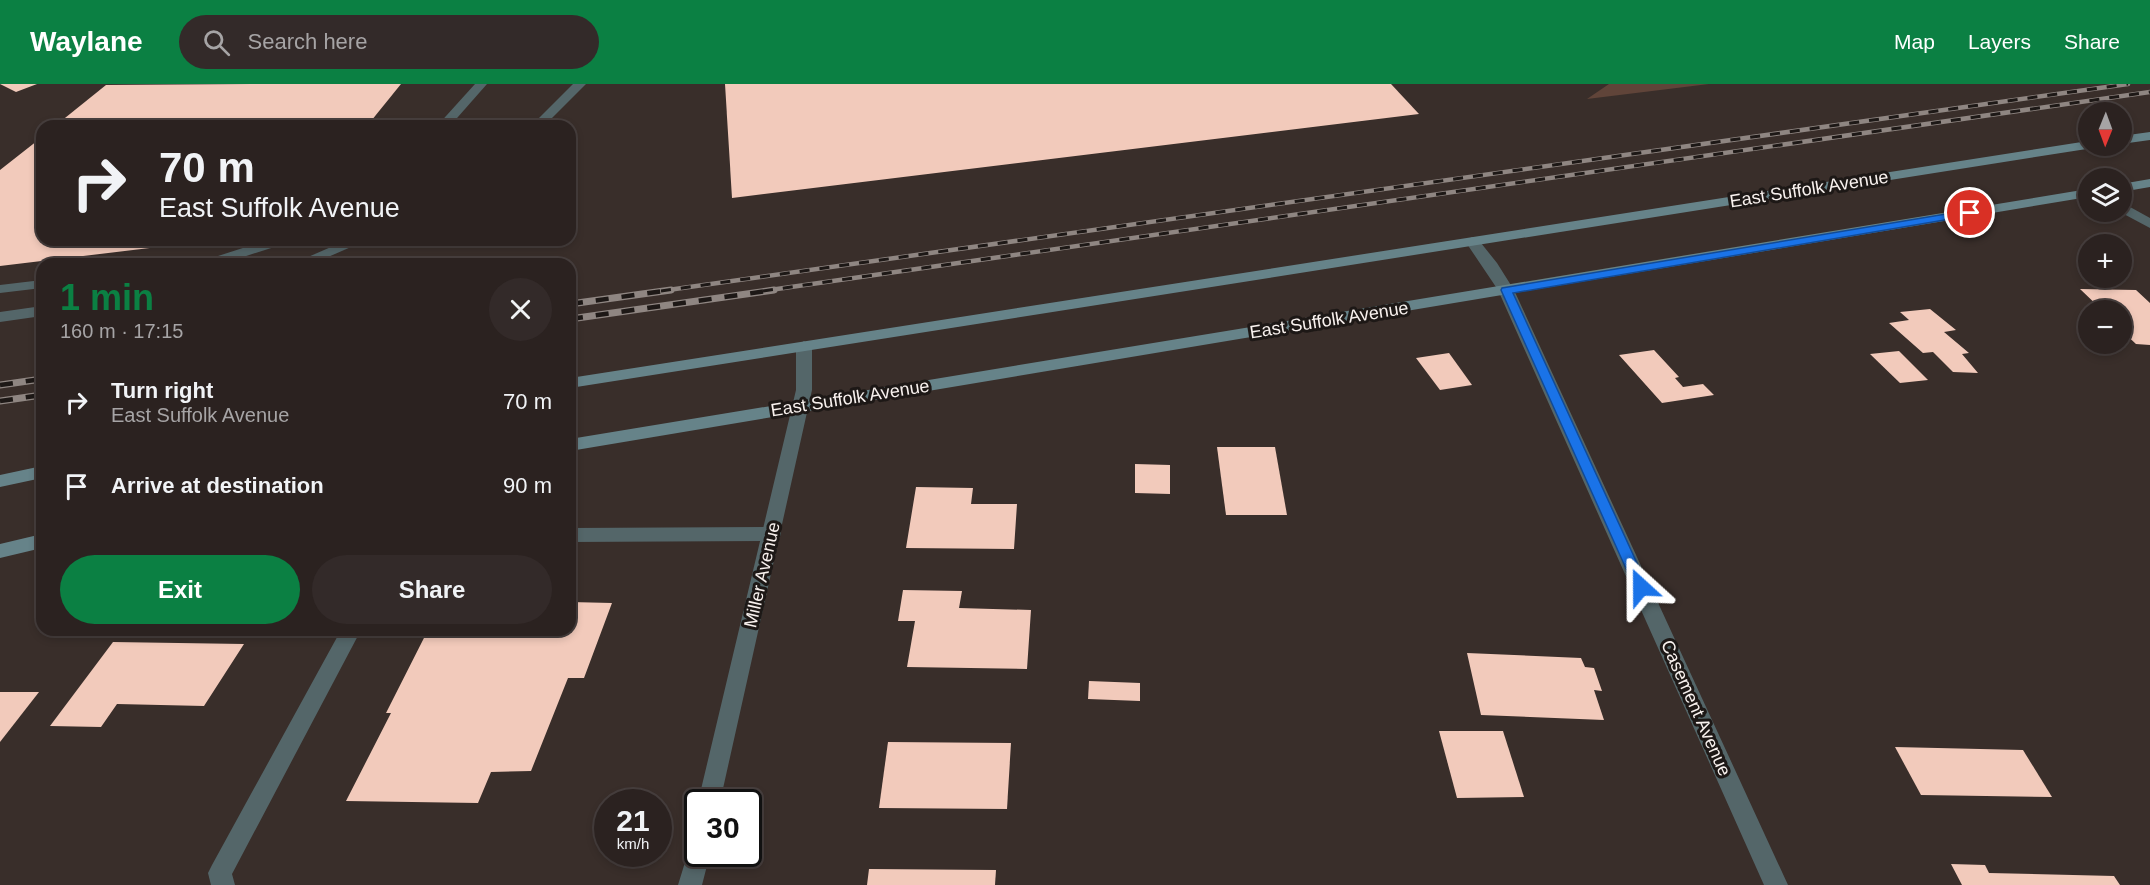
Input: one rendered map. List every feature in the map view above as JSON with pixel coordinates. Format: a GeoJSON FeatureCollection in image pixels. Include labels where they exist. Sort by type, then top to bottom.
{"type":"FeatureCollection","features":[{"type":"Feature","properties":{"kind":"main road"},"geometry":{"type":"LineString","coordinates":[[2132,138],[2150,135]]}},
{"type":"Feature","properties":{"kind":"main road","name":"East Suffolk Avenue"},"geometry":{"type":"LineString","coordinates":[[576,382],[2078,147]]}},
{"type":"Feature","properties":{"kind":"main road"},"geometry":{"type":"LineString","coordinates":[[2132,186],[2150,183]]}},
{"type":"Feature","properties":{"kind":"main road","name":"East Suffolk Avenue"},"geometry":{"type":"LineString","coordinates":[[576,444],[2078,196]]}},
{"type":"Feature","properties":{"kind":"main road"},"geometry":{"type":"LineString","coordinates":[[0,482],[36,473]]}},
{"type":"Feature","properties":{"kind":"main road"},"geometry":{"type":"LineString","coordinates":[[0,551],[36,542]]}},
{"type":"Feature","properties":{"kind":"street"},"geometry":{"type":"LineString","coordinates":[[448,120],[481,84]]}},
{"type":"Feature","properties":{"kind":"street"},"geometry":{"type":"LineString","coordinates":[[543,120],[580,84]]}},
{"type":"Feature","properties":{"kind":"street"},"geometry":{"type":"LineString","coordinates":[[2132,213],[2150,224]]}},
{"type":"Feature","properties":{"kind":"street","name":"Casement Avenue"},"geometry":{"type":"LineString","coordinates":[[1472,242],[1492,266],[1506,290],[1776,885]]}},
{"type":"Feature","properties":{"kind":"street"},"geometry":{"type":"LineString","coordinates":[[225,258],[263,246]]}},
{"type":"Feature","properties":{"kind":"street"},"geometry":{"type":"LineString","coordinates":[[314,258],[345,246]]}},
{"type":"Feature","properties":{"kind":"street"},"geometry":{"type":"LineString","coordinates":[[0,289],[36,285]]}},
{"type":"Feature","properties":{"kind":"street"},"geometry":{"type":"LineString","coordinates":[[0,317],[36,312]]}},
{"type":"Feature","properties":{"kind":"street","name":"Miller Avenue"},"geometry":{"type":"LineString","coordinates":[[712,789],[800,406],[806,374],[804,346]]}},
{"type":"Feature","properties":{"kind":"street"},"geometry":{"type":"LineString","coordinates":[[576,535],[772,534]]}},
{"type":"Feature","properties":{"kind":"street"},"geometry":{"type":"LineString","coordinates":[[223,885],[220,873],[348,636]]}},
{"type":"Feature","properties":{"kind":"street"},"geometry":{"type":"LineString","coordinates":[[690,885],[695,867]]}},
{"type":"Feature","properties":{"kind":"shaded area"},"geometry":{"type":"Polygon","coordinates":[[[1609,84],[1709,84],[1587,99],[1609,84]]]}},
{"type":"Feature","properties":{"kind":"building"},"geometry":{"type":"Polygon","coordinates":[[[0,84],[37,84],[16,92],[0,84]]]}},
{"type":"Feature","properties":{"kind":"building"},"geometry":{"type":"Polygon","coordinates":[[[401,84],[372,120],[62,120],[106,85],[401,84]]]}},
{"type":"Feature","properties":{"kind":"building"},"geometry":{"type":"Polygon","coordinates":[[[725,84],[1391,84],[1419,114],[732,198],[725,84]]]}},
{"type":"Feature","properties":{"kind":"building"},"geometry":{"type":"Polygon","coordinates":[[[36,142],[36,246],[166,246],[67,258],[36,258],[36,262],[0,266],[0,170],[36,142]]]}},
{"type":"Feature","properties":{"kind":"building"},"geometry":{"type":"Polygon","coordinates":[[[2080,289],[2136,290],[2150,303],[2150,345],[2136,344],[2132,340],[2132,300],[2092,300],[2080,289]]]}},
{"type":"Feature","properties":{"kind":"building"},"geometry":{"type":"Polygon","coordinates":[[[1930,309],[1956,330],[1944,332],[1969,353],[1962,354],[1978,373],[1953,372],[1933,352],[1923,353],[1889,323],[1909,320],[1900,312],[1930,309]]]}},
{"type":"Feature","properties":{"kind":"building"},"geometry":{"type":"Polygon","coordinates":[[[1654,350],[1679,377],[1675,378],[1683,387],[1703,384],[1714,395],[1662,403],[1619,355],[1654,350]]]}},
{"type":"Feature","properties":{"kind":"building"},"geometry":{"type":"Polygon","coordinates":[[[1899,351],[1928,380],[1900,383],[1870,354],[1899,351]]]}},
{"type":"Feature","properties":{"kind":"building"},"geometry":{"type":"Polygon","coordinates":[[[1449,353],[1472,385],[1440,390],[1416,358],[1449,353]]]}},
{"type":"Feature","properties":{"kind":"building"},"geometry":{"type":"Polygon","coordinates":[[[1217,447],[1275,447],[1287,515],[1226,515],[1217,447]]]}},
{"type":"Feature","properties":{"kind":"building"},"geometry":{"type":"Polygon","coordinates":[[[1135,464],[1170,465],[1170,494],[1135,493],[1135,464]]]}},
{"type":"Feature","properties":{"kind":"building"},"geometry":{"type":"Polygon","coordinates":[[[916,487],[973,488],[971,504],[1017,504],[1014,549],[906,548],[916,487]]]}},
{"type":"Feature","properties":{"kind":"building"},"geometry":{"type":"Polygon","coordinates":[[[903,590],[962,591],[959,608],[1031,610],[1027,669],[907,667],[915,621],[898,621],[903,590]]]}},
{"type":"Feature","properties":{"kind":"building"},"geometry":{"type":"Polygon","coordinates":[[[576,602],[612,603],[584,678],[568,678],[531,771],[491,772],[478,803],[346,801],[391,713],[386,713],[425,636],[576,636],[576,602]]]}},
{"type":"Feature","properties":{"kind":"building"},"geometry":{"type":"Polygon","coordinates":[[[113,642],[244,644],[204,706],[117,704],[101,727],[50,726],[113,642]]]}},
{"type":"Feature","properties":{"kind":"building"},"geometry":{"type":"Polygon","coordinates":[[[1467,653],[1581,658],[1585,667],[1594,668],[1602,691],[1594,690],[1604,720],[1481,715],[1467,653]]]}},
{"type":"Feature","properties":{"kind":"building"},"geometry":{"type":"Polygon","coordinates":[[[1089,681],[1140,683],[1140,701],[1088,699],[1089,681]]]}},
{"type":"Feature","properties":{"kind":"building"},"geometry":{"type":"Polygon","coordinates":[[[0,692],[39,692],[0,742],[0,692]]]}},
{"type":"Feature","properties":{"kind":"building"},"geometry":{"type":"Polygon","coordinates":[[[1439,731],[1503,731],[1524,797],[1457,798],[1439,731]]]}},
{"type":"Feature","properties":{"kind":"building"},"geometry":{"type":"Polygon","coordinates":[[[888,742],[1011,743],[1007,809],[879,808],[888,742]]]}},
{"type":"Feature","properties":{"kind":"building"},"geometry":{"type":"Polygon","coordinates":[[[1895,747],[2023,750],[2052,797],[1921,795],[1895,747]]]}},
{"type":"Feature","properties":{"kind":"building"},"geometry":{"type":"Polygon","coordinates":[[[1951,864],[1985,865],[1989,873],[2114,876],[2120,885],[1962,885],[1951,864]]]}},
{"type":"Feature","properties":{"kind":"building"},"geometry":{"type":"Polygon","coordinates":[[[869,869],[996,870],[995,885],[867,885],[869,869]]]}},
{"type":"Feature","properties":{"kind":"railway"},"geometry":{"type":"LineString","coordinates":[[661,291],[2128,84]]}},
{"type":"Feature","properties":{"kind":"railway"},"geometry":{"type":"LineString","coordinates":[[763,291],[2150,92]]}},
{"type":"Feature","properties":{"kind":"railway"},"geometry":{"type":"LineString","coordinates":[[576,303],[671,290]]}},
{"type":"Feature","properties":{"kind":"railway"},"geometry":{"type":"LineString","coordinates":[[576,318],[774,290]]}},
{"type":"Feature","properties":{"kind":"railway"},"geometry":{"type":"LineString","coordinates":[[0,385],[36,380]]}},
{"type":"Feature","properties":{"kind":"railway"},"geometry":{"type":"LineString","coordinates":[[0,401],[36,396]]}},
{"type":"Feature","properties":{"kind":"route"},"geometry":{"type":"LineString","coordinates":[[1641,587],[1506,290],[1970,213]]}}]}
